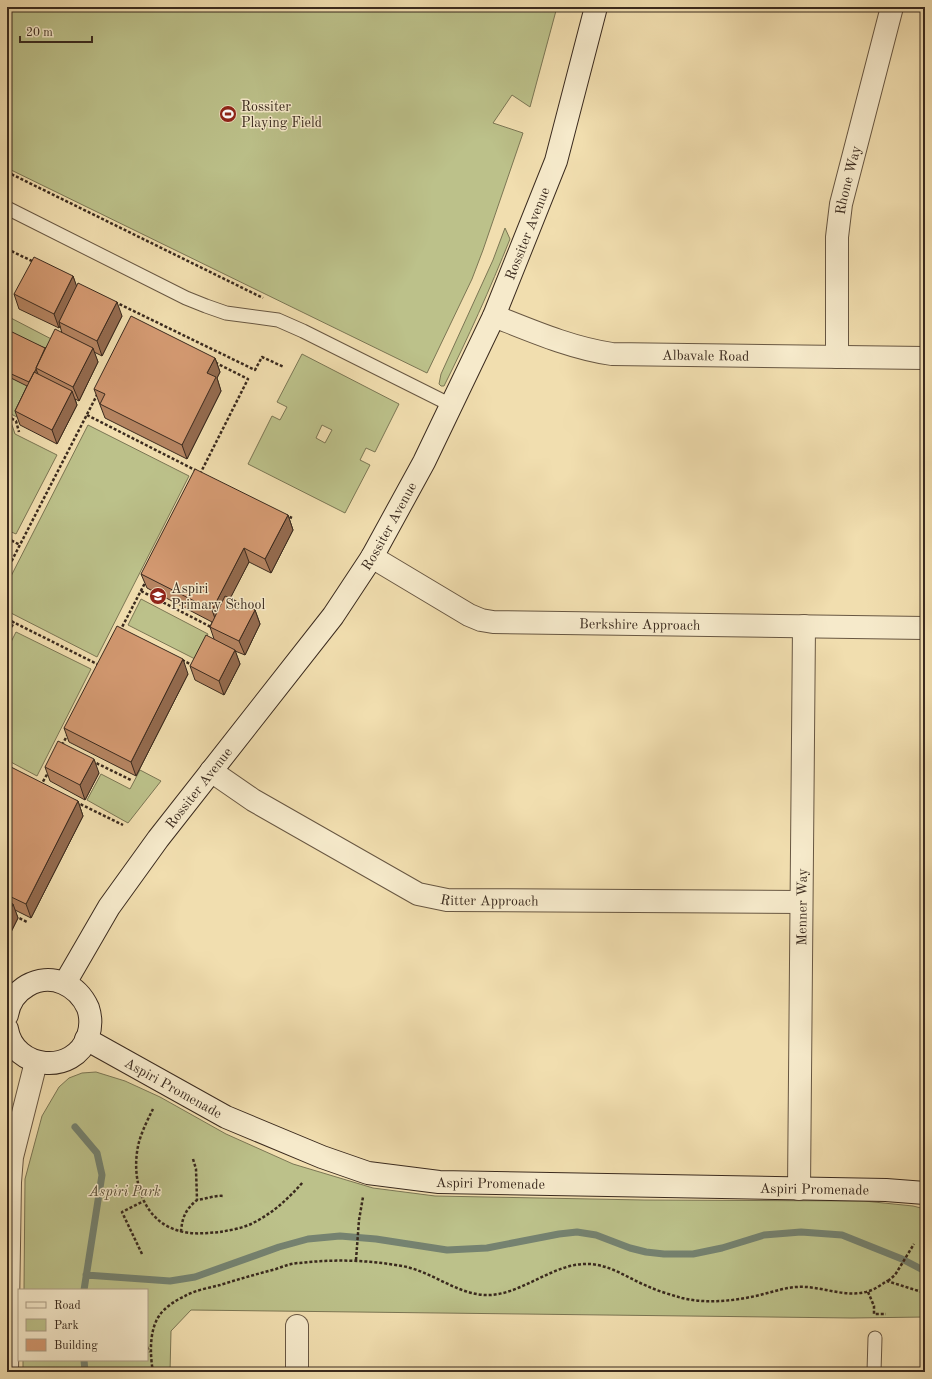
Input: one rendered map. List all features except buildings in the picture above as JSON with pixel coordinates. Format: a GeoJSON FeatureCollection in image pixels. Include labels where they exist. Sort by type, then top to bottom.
{"type":"FeatureCollection","features":[{"type":"Feature","properties":{"kind":"street","name":"Rossiter Avenue"},"geometry":{"type":"LineString","coordinates":[[65,984],[109,907],[158,838],[333,616],[372,557],[424,462],[494,316],[556,161],[596,7]]}},
{"type":"Feature","properties":{"kind":"street","name":"Rhone Way"},"geometry":{"type":"LineString","coordinates":[[837,357],[838,219],[892,7]]}},
{"type":"Feature","properties":{"kind":"street","name":"Albavale Road"},"geometry":{"type":"LineString","coordinates":[[494,316],[550,338],[595,352],[612,354],[925,358]]}},
{"type":"Feature","properties":{"kind":"street","name":"Berkshire Approach"},"geometry":{"type":"LineString","coordinates":[[372,557],[468,614],[481,620],[492,622],[925,628]]}},
{"type":"Feature","properties":{"kind":"street","name":"Menner Way"},"geometry":{"type":"LineString","coordinates":[[799,1189],[804,626]]}},
{"type":"Feature","properties":{"kind":"street","name":"Ritter Approach"},"geometry":{"type":"LineString","coordinates":[[211,771],[253,800],[418,894],[447,900],[801,902]]}},
{"type":"Feature","properties":{"kind":"street"},"geometry":{"type":"LineString","coordinates":[[7,1029],[12,1043],[26,1058],[36,1062],[48,1064],[60,1062],[71,1057],[80,1049],[86,1040],[90,1021],[86,1002],[80,995],[73,988],[51,980],[38,982],[25,987],[8,1005]]}},
{"type":"Feature","properties":{"kind":"street","name":"Aspiri Promenade"},"geometry":{"type":"LineString","coordinates":[[86,1040],[226,1117],[322,1157],[368,1172],[439,1182],[886,1190],[925,1193]]}},
{"type":"Feature","properties":{"kind":"street"},"geometry":{"type":"LineString","coordinates":[[7,1372],[10,1156],[36,1062]]}},
{"type":"Feature","properties":{"kind":"street"},"geometry":{"type":"LineString","coordinates":[[297,1326],[297,1372]]}},
{"type":"Feature","properties":{"kind":"lane"},"geometry":{"type":"LineString","coordinates":[[7,208],[193,301],[226,313],[278,320],[451,405]]}},
{"type":"Feature","properties":{"kind":"lane"},"geometry":{"type":"LineString","coordinates":[[874,1372],[875,1338]]}},
{"type":"Feature","properties":{"kind":"path"},"geometry":{"type":"LineString","coordinates":[[7,172],[263,298]]}},
{"type":"Feature","properties":{"kind":"path"},"geometry":{"type":"LineString","coordinates":[[7,249],[35,263]]}},
{"type":"Feature","properties":{"kind":"path"},"geometry":{"type":"LineString","coordinates":[[113,301],[255,370],[262,357],[284,367]]}},
{"type":"Feature","properties":{"kind":"path"},"geometry":{"type":"LineString","coordinates":[[197,480],[248,379],[212,361]]}},
{"type":"Feature","properties":{"kind":"path"},"geometry":{"type":"LineString","coordinates":[[7,570],[101,387]]}},
{"type":"Feature","properties":{"kind":"path"},"geometry":{"type":"LineString","coordinates":[[87,415],[207,476]]}},
{"type":"Feature","properties":{"kind":"path"},"geometry":{"type":"LineString","coordinates":[[7,416],[16,421],[19,432]]}},
{"type":"Feature","properties":{"kind":"path"},"geometry":{"type":"LineString","coordinates":[[285,515],[292,518]]}},
{"type":"Feature","properties":{"kind":"path"},"geometry":{"type":"LineString","coordinates":[[7,538],[20,545]]}},
{"type":"Feature","properties":{"kind":"path"},"geometry":{"type":"LineString","coordinates":[[118,636],[148,577]]}},
{"type":"Feature","properties":{"kind":"path"},"geometry":{"type":"LineString","coordinates":[[141,591],[217,630]]}},
{"type":"Feature","properties":{"kind":"path"},"geometry":{"type":"LineString","coordinates":[[7,619],[102,667]]}},
{"type":"Feature","properties":{"kind":"path"},"geometry":{"type":"LineString","coordinates":[[7,636],[14,622]]}},
{"type":"Feature","properties":{"kind":"path"},"geometry":{"type":"LineString","coordinates":[[177,658],[198,668]]}},
{"type":"Feature","properties":{"kind":"path"},"geometry":{"type":"LineString","coordinates":[[61,746],[68,733]]}},
{"type":"Feature","properties":{"kind":"path"},"geometry":{"type":"LineString","coordinates":[[89,760],[131,780]]}},
{"type":"Feature","properties":{"kind":"path"},"geometry":{"type":"LineString","coordinates":[[34,782],[41,785],[51,766]]}},
{"type":"Feature","properties":{"kind":"path"},"geometry":{"type":"LineString","coordinates":[[75,802],[122,825]]}},
{"type":"Feature","properties":{"kind":"path"},"geometry":{"type":"LineString","coordinates":[[14,915],[27,922]]}},
{"type":"Feature","properties":{"kind":"path"},"geometry":{"type":"LineString","coordinates":[[153,1109],[139,1142],[136,1173],[138,1186],[144,1202],[157,1219],[167,1226],[181,1232],[205,1234],[230,1230],[254,1223],[275,1210],[303,1182]]}},
{"type":"Feature","properties":{"kind":"path"},"geometry":{"type":"LineString","coordinates":[[193,1159],[196,1169],[197,1200]]}},
{"type":"Feature","properties":{"kind":"path"},"geometry":{"type":"LineString","coordinates":[[181,1232],[185,1212],[197,1200],[224,1196]]}},
{"type":"Feature","properties":{"kind":"path"},"geometry":{"type":"LineString","coordinates":[[356,1260],[359,1220],[364,1197]]}},
{"type":"Feature","properties":{"kind":"path"},"geometry":{"type":"LineString","coordinates":[[142,1254],[122,1212],[144,1202]]}},
{"type":"Feature","properties":{"kind":"path"},"geometry":{"type":"LineString","coordinates":[[150,1353],[155,1325],[159,1316],[165,1309],[186,1295],[298,1263],[356,1260],[415,1269],[476,1294],[487,1295],[507,1291],[559,1270],[581,1264],[611,1269],[649,1287],[680,1297],[706,1302],[735,1300],[796,1287],[819,1288],[843,1293],[868,1292],[895,1275],[913,1246]]}},
{"type":"Feature","properties":{"kind":"path"},"geometry":{"type":"LineString","coordinates":[[887,1281],[925,1293]]}},
{"type":"Feature","properties":{"kind":"path"},"geometry":{"type":"LineString","coordinates":[[868,1292],[874,1306],[874,1314],[886,1314]]}},
{"type":"Feature","properties":{"kind":"path"},"geometry":{"type":"LineString","coordinates":[[148,1349],[153,1372]]}},
{"type":"Feature","properties":{"kind":"green space"},"geometry":{"type":"Polygon","coordinates":[[[7,7],[557,7],[530,107],[512,95],[493,123],[523,133],[472,279],[427,373],[7,168],[7,7]]]}},
{"type":"Feature","properties":{"kind":"green space"},"geometry":{"type":"Polygon","coordinates":[[[505,228],[510,239],[462,350],[444,386],[441,386],[439,384],[441,374],[493,260],[505,228]]]}},
{"type":"Feature","properties":{"kind":"green space"},"geometry":{"type":"Polygon","coordinates":[[[7,316],[59,343],[21,419],[7,412],[7,316]]]}},
{"type":"Feature","properties":{"kind":"green space"},"geometry":{"type":"Polygon","coordinates":[[[302,354],[399,404],[375,452],[366,448],[360,460],[370,465],[345,513],[248,464],[272,416],[280,420],[287,407],[277,402],[302,354]],[[322,425],[316,438],[325,443],[332,430],[322,425]]]}},
{"type":"Feature","properties":{"kind":"green space"},"geometry":{"type":"Polygon","coordinates":[[[7,420],[11,422],[15,434],[57,455],[16,534],[7,530],[7,420]]]}},
{"type":"Feature","properties":{"kind":"green space"},"geometry":{"type":"Polygon","coordinates":[[[88,425],[189,476],[97,657],[7,611],[7,584],[88,425]]]}},
{"type":"Feature","properties":{"kind":"green space"},"geometry":{"type":"Polygon","coordinates":[[[141,599],[208,634],[195,659],[128,625],[141,599]]]}},
{"type":"Feature","properties":{"kind":"green space"},"geometry":{"type":"Polygon","coordinates":[[[16,632],[91,669],[37,776],[7,760],[7,650],[16,632]]]}},
{"type":"Feature","properties":{"kind":"green space"},"geometry":{"type":"Polygon","coordinates":[[[140,770],[161,781],[128,823],[87,800],[101,774],[130,789],[140,770]]]}},
{"type":"Feature","properties":{"kind":"green space","name":"Aspiri Park"},"geometry":{"type":"Polygon","coordinates":[[[96,1072],[125,1081],[160,1097],[226,1134],[293,1164],[373,1188],[435,1196],[644,1200],[864,1201],[913,1206],[925,1209],[925,1317],[852,1318],[191,1310],[171,1331],[170,1372],[23,1372],[23,1361],[148,1361],[148,1289],[24,1289],[25,1179],[42,1116],[59,1087],[69,1078],[82,1073],[96,1072]]]}},
{"type":"Feature","properties":{"kind":"waterway"},"geometry":{"type":"LineString","coordinates":[[75,1127],[97,1153],[102,1175],[84,1289]]}},
{"type":"Feature","properties":{"kind":"waterway"},"geometry":{"type":"LineString","coordinates":[[86,1275],[170,1281],[195,1277],[279,1247],[308,1239],[340,1236],[376,1239],[447,1250],[487,1248],[577,1232],[596,1235],[630,1248],[664,1254],[693,1254],[722,1248],[764,1235],[801,1232],[842,1235],[902,1259],[925,1271]]}},
{"type":"Feature","properties":{"kind":"waterway"},"geometry":{"type":"LineString","coordinates":[[84,1361],[85,1372]]}},
{"type":"Feature","properties":{"kind":"place","name":"Rossiter Playing Field"},"geometry":{"type":"Point","coordinates":[228,114]}},
{"type":"Feature","properties":{"kind":"place","name":"Aspiri Primary School"},"geometry":{"type":"Point","coordinates":[158,596]}}]}
